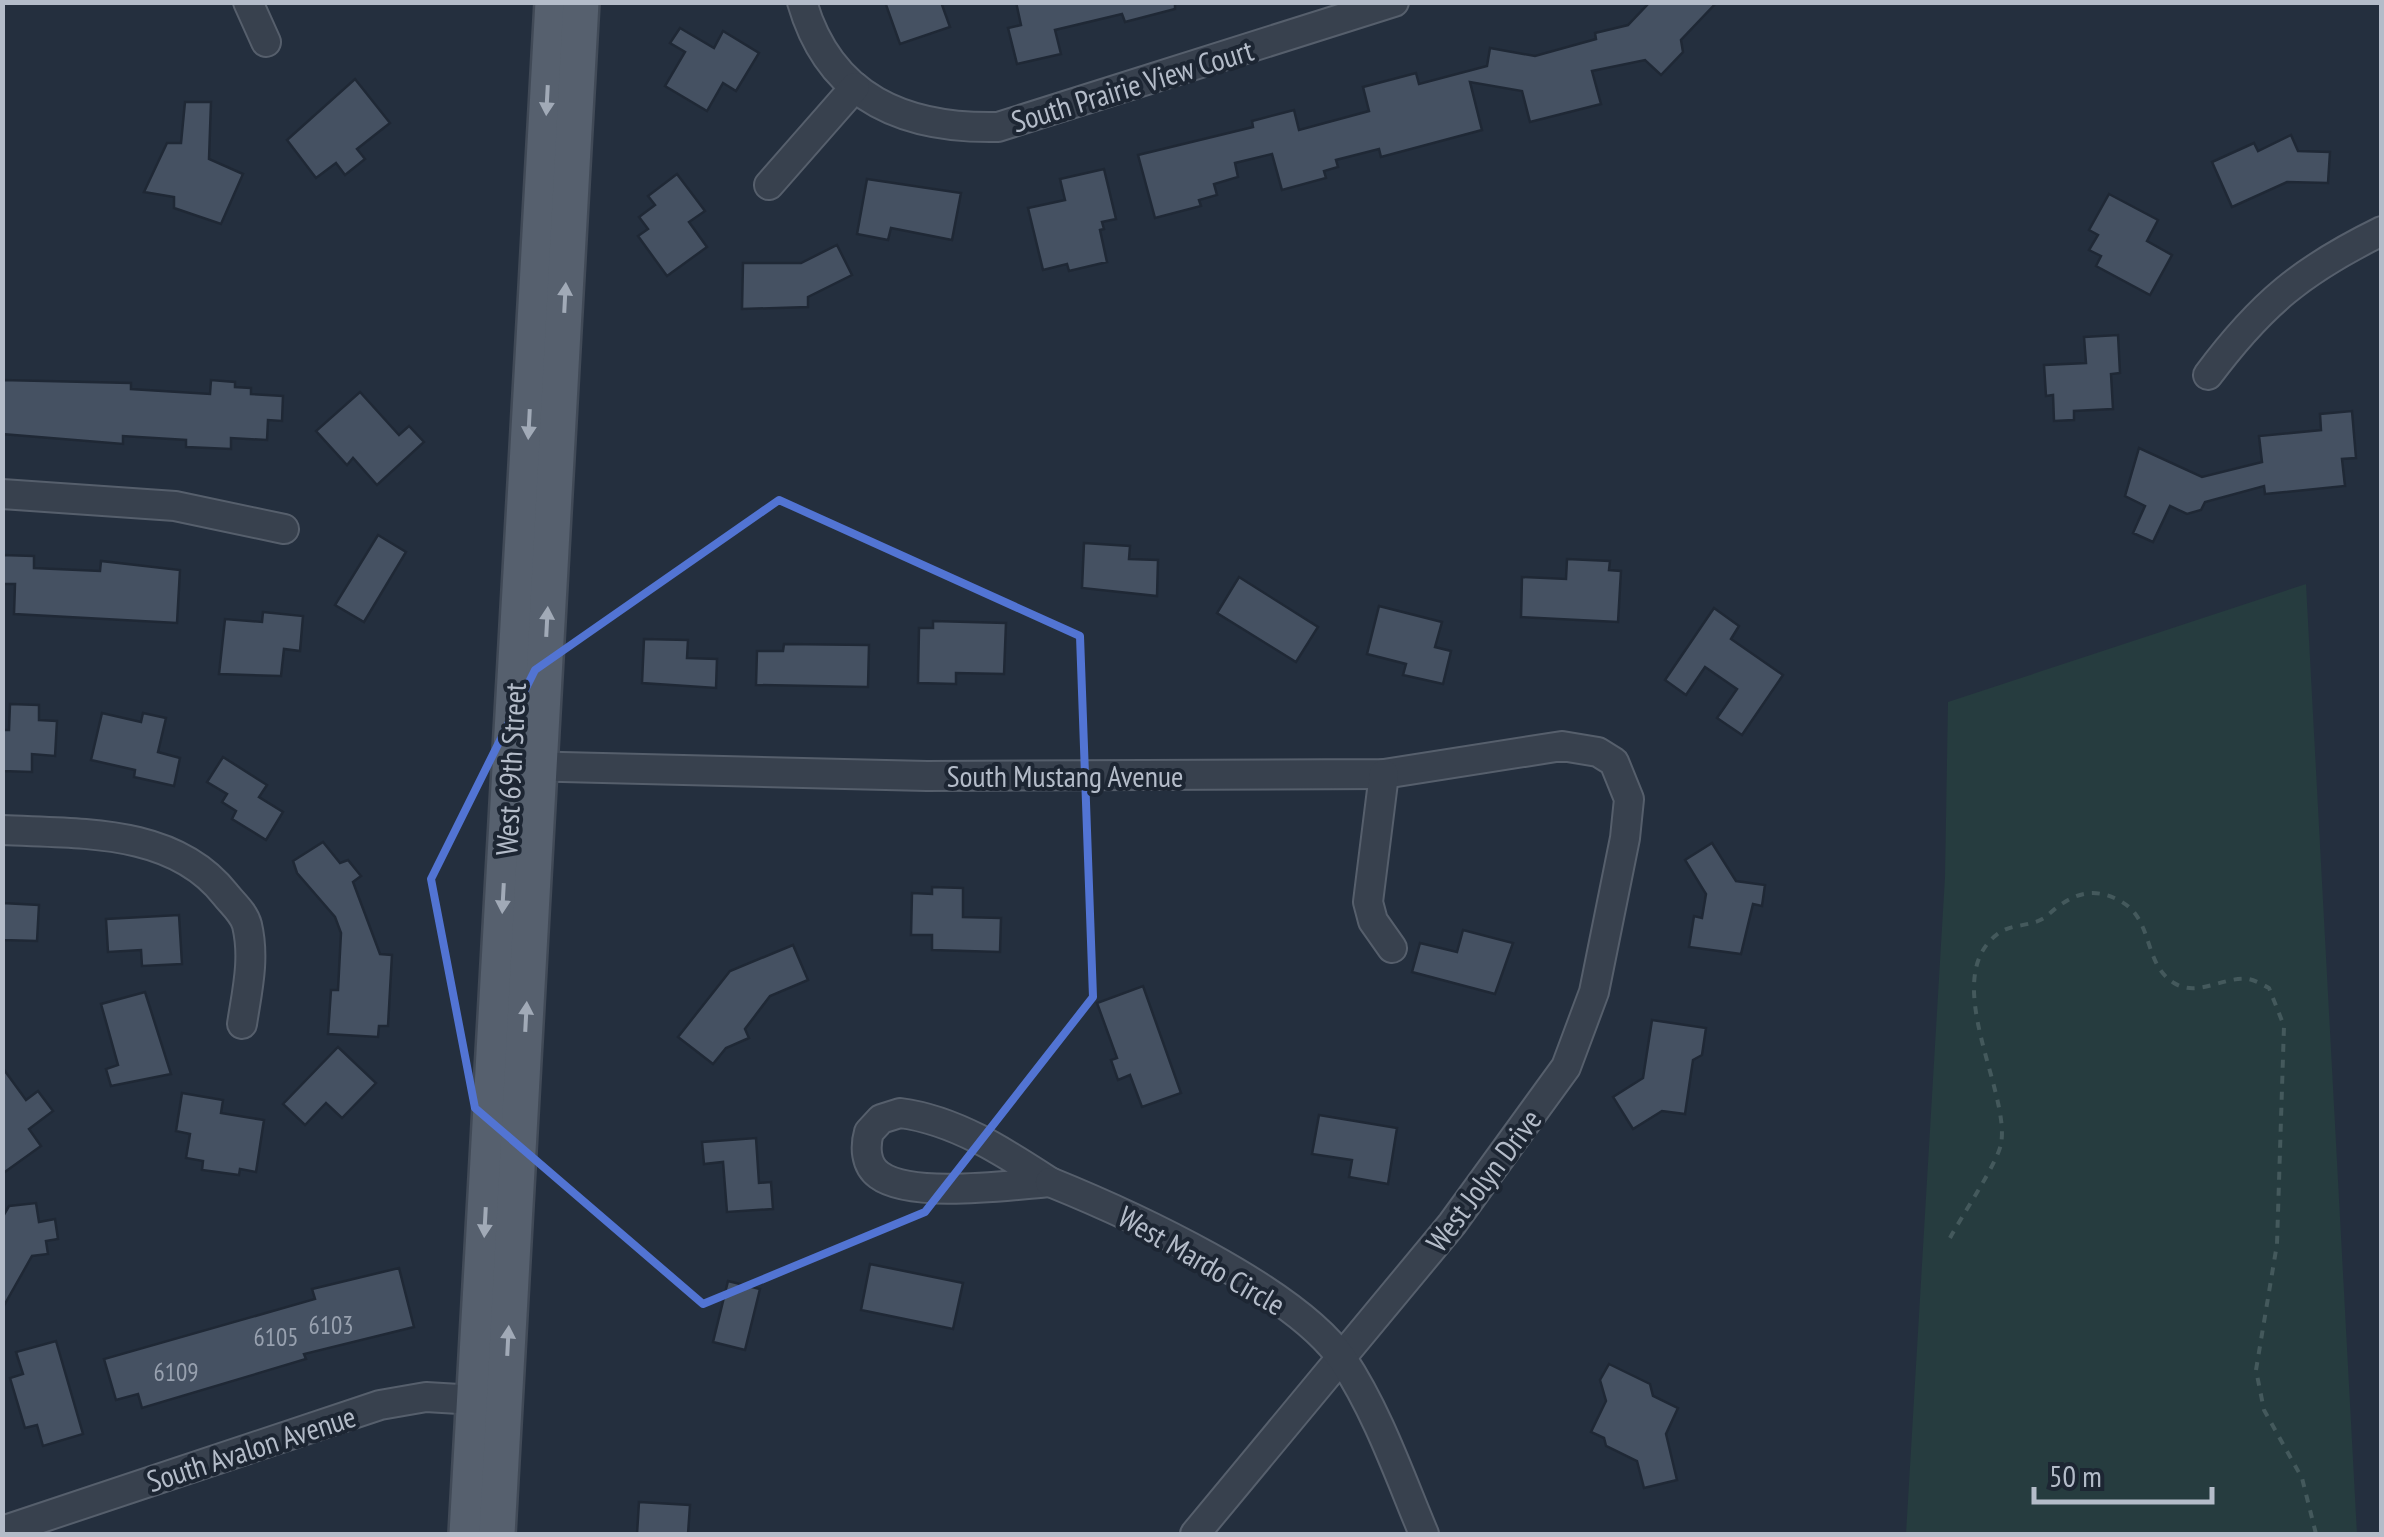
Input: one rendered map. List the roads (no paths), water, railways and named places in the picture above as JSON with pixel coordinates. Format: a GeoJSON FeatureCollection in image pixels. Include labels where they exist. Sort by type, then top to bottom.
{"type":"FeatureCollection","features":[{"type":"Feature","properties":{"kind":"main road","name":"West 69th Street"},"geometry":{"type":"LineString","coordinates":[[525,766],[553,2]]}},
{"type":"Feature","properties":{"kind":"main road","name":"West 69th Street"},"geometry":{"type":"LineString","coordinates":[[497,1534],[490,1401],[525,766],[581,2]]}},
{"type":"Feature","properties":{"kind":"main road","name":"West 69th Street"},"geometry":{"type":"LineString","coordinates":[[467,1534],[490,1401]]}},
{"type":"Feature","properties":{"kind":"street"},"geometry":{"type":"LineString","coordinates":[[248,2],[266,42]]}},
{"type":"Feature","properties":{"kind":"street","name":"South Prairie View Court"},"geometry":{"type":"LineString","coordinates":[[802,2],[824,54],[855,87],[888,112],[923,124],[998,127],[1394,2]]}},
{"type":"Feature","properties":{"kind":"street"},"geometry":{"type":"LineString","coordinates":[[769,185],[855,87]]}},
{"type":"Feature","properties":{"kind":"street"},"geometry":{"type":"LineString","coordinates":[[2208,375],[2274,297],[2332,256],[2382,231]]}},
{"type":"Feature","properties":{"kind":"street"},"geometry":{"type":"LineString","coordinates":[[2,494],[175,506],[284,529]]}},
{"type":"Feature","properties":{"kind":"street","name":"South Mustang Avenue"},"geometry":{"type":"LineString","coordinates":[[525,766],[927,776],[1384,774],[1562,746],[1598,752],[1614,762]]}},
{"type":"Feature","properties":{"kind":"street","name":"West Jolyn Drive"},"geometry":{"type":"LineString","coordinates":[[1195,1534],[1452,1224],[1566,1067],[1594,992],[1624,838],[1628,799],[1614,762]]}},
{"type":"Feature","properties":{"kind":"street"},"geometry":{"type":"LineString","coordinates":[[1384,774],[1368,902],[1373,921],[1392,948]]}},
{"type":"Feature","properties":{"kind":"street"},"geometry":{"type":"LineString","coordinates":[[2,830],[104,836],[167,848],[212,876],[246,920],[252,966],[242,1024]]}},
{"type":"Feature","properties":{"kind":"street","name":"West Mardo Circle"},"geometry":{"type":"LineString","coordinates":[[1050,1182],[936,1187],[896,1182],[878,1175],[868,1161],[866,1144],[869,1132],[880,1120],[900,1113],[929,1116],[1050,1182],[1136,1217],[1230,1270],[1294,1314],[1342,1358]]}},
{"type":"Feature","properties":{"kind":"street"},"geometry":{"type":"LineString","coordinates":[[1342,1358],[1383,1437],[1424,1534]]}},
{"type":"Feature","properties":{"kind":"street","name":"South Avalon Avenue"},"geometry":{"type":"LineString","coordinates":[[2,1530],[41,1526],[380,1404],[426,1398],[490,1401]]}}]}
